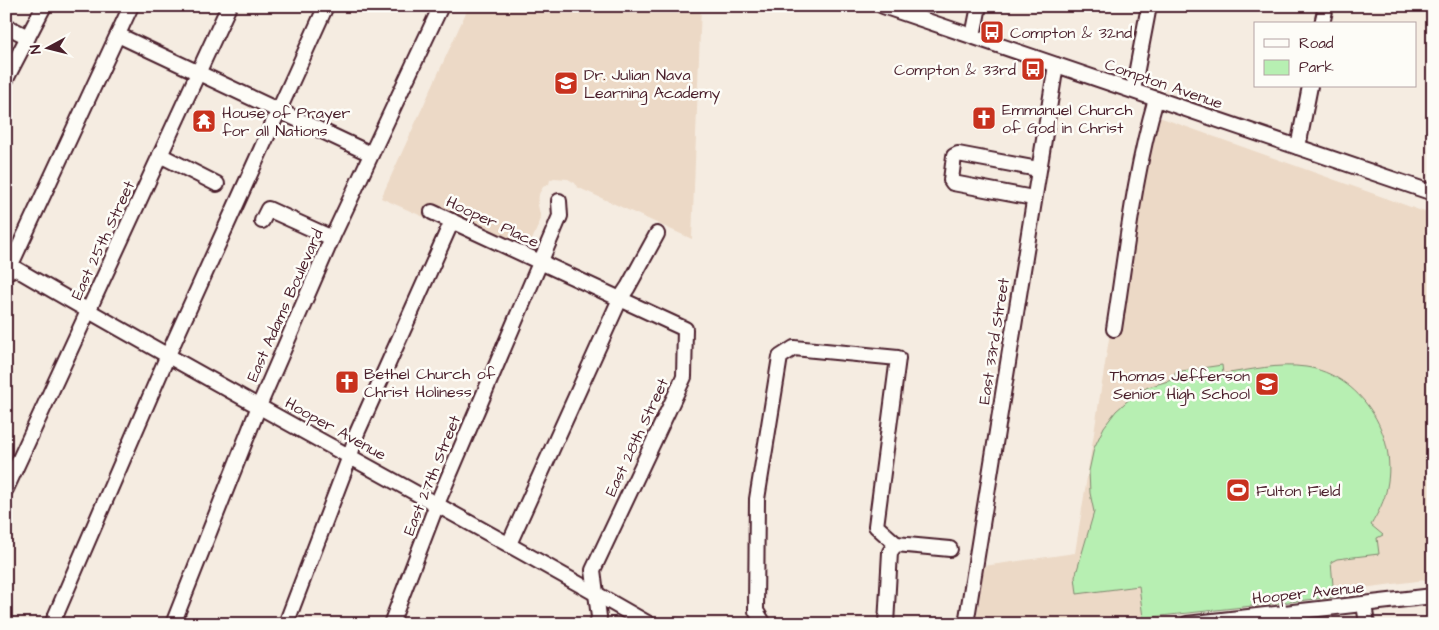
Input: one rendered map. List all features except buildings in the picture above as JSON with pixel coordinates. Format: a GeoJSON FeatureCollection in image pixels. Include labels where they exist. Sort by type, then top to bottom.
{"type":"FeatureCollection","features":[{"type":"Feature","properties":{"kind":"street"},"geometry":{"type":"LineString","coordinates":[[6,79],[43,6]]}},
{"type":"Feature","properties":{"kind":"street"},"geometry":{"type":"LineString","coordinates":[[8,268],[132,6]]}},
{"type":"Feature","properties":{"kind":"street","name":"East 25th Street"},"geometry":{"type":"LineString","coordinates":[[7,485],[230,6]]}},
{"type":"Feature","properties":{"kind":"street"},"geometry":{"type":"LineString","coordinates":[[52,624],[168,355],[326,6]]}},
{"type":"Feature","properties":{"kind":"street","name":"East Adams Boulevard"},"geometry":{"type":"LineString","coordinates":[[173,624],[259,406],[332,238],[441,6]]}},
{"type":"Feature","properties":{"kind":"street","name":"Compton Avenue"},"geometry":{"type":"LineString","coordinates":[[883,6],[899,9],[1056,65],[1433,193]]}},
{"type":"Feature","properties":{"kind":"street"},"geometry":{"type":"LineString","coordinates":[[973,36],[979,6]]}},
{"type":"Feature","properties":{"kind":"street"},"geometry":{"type":"LineString","coordinates":[[1132,90],[1149,6]]}},
{"type":"Feature","properties":{"kind":"street"},"geometry":{"type":"LineString","coordinates":[[1322,22],[1326,6]]}},
{"type":"Feature","properties":{"kind":"street"},"geometry":{"type":"LineString","coordinates":[[6,26],[28,37]]}},
{"type":"Feature","properties":{"kind":"street"},"geometry":{"type":"LineString","coordinates":[[118,35],[371,154]]}},
{"type":"Feature","properties":{"kind":"street","name":"East 33rd Street"},"geometry":{"type":"LineString","coordinates":[[966,624],[1033,198],[1056,65]]}},
{"type":"Feature","properties":{"kind":"street"},"geometry":{"type":"LineString","coordinates":[[1298,146],[1310,88]]}},
{"type":"Feature","properties":{"kind":"street"},"geometry":{"type":"LineString","coordinates":[[1114,329],[1137,187],[1150,118],[1156,99]]}},
{"type":"Feature","properties":{"kind":"street"},"geometry":{"type":"LineString","coordinates":[[160,154],[217,184]]}},
{"type":"Feature","properties":{"kind":"street"},"geometry":{"type":"LineString","coordinates":[[1033,198],[953,183],[951,180],[952,163],[954,156],[958,154],[1038,168]]}},
{"type":"Feature","properties":{"kind":"street","name":"East 27th Street"},"geometry":{"type":"LineString","coordinates":[[391,624],[438,504],[560,216],[559,201]]}},
{"type":"Feature","properties":{"kind":"street"},"geometry":{"type":"LineString","coordinates":[[262,221],[268,209],[332,238]]}},
{"type":"Feature","properties":{"kind":"street","name":"Hooper Place"},"geometry":{"type":"LineString","coordinates":[[432,212],[540,262]]}},
{"type":"Feature","properties":{"kind":"street"},"geometry":{"type":"LineString","coordinates":[[286,624],[357,433],[452,221]]}},
{"type":"Feature","properties":{"kind":"street"},"geometry":{"type":"LineString","coordinates":[[509,544],[620,299],[657,234]]}},
{"type":"Feature","properties":{"kind":"street","name":"East 28th Street"},"geometry":{"type":"LineString","coordinates":[[540,262],[685,329],[684,377],[593,570],[599,617],[596,624]]}},
{"type":"Feature","properties":{"kind":"street","name":"Hooper Avenue"},"geometry":{"type":"LineString","coordinates":[[8,268],[89,310],[649,624]]}},
{"type":"Feature","properties":{"kind":"street"},"geometry":{"type":"LineString","coordinates":[[764,624],[756,611],[757,499],[780,357],[794,348],[898,358],[876,526],[896,544],[950,549]]}},
{"type":"Feature","properties":{"kind":"street"},"geometry":{"type":"LineString","coordinates":[[886,624],[890,552],[896,544]]}},
{"type":"Feature","properties":{"kind":"street","name":"Hooper Avenue"},"geometry":{"type":"LineString","coordinates":[[1187,624],[1433,596]]}},
{"type":"Feature","properties":{"kind":"street"},"geometry":{"type":"LineString","coordinates":[[1364,604],[1367,624]]}},
{"type":"Feature","properties":{"kind":"shaded area","name":"Dr. Julian Nava Learning Academy"},"geometry":{"type":"Polygon","coordinates":[[[469,6],[701,6],[692,239],[577,187],[575,183],[568,179],[554,178],[543,187],[539,194],[538,205],[541,219],[523,261],[381,198],[469,6]]]}},
{"type":"Feature","properties":{"kind":"shaded area","name":"Thomas Jefferson Senior High School"},"geometry":{"type":"Polygon","coordinates":[[[1145,112],[1433,215],[1433,579],[1080,624],[976,624],[984,566],[1075,553],[1145,112]]]}},
{"type":"Feature","properties":{"kind":"green space","name":"Fulton Field"},"geometry":{"type":"Polygon","coordinates":[[[1222,365],[1223,374],[1275,366],[1306,367],[1325,372],[1343,382],[1371,410],[1387,447],[1389,467],[1383,502],[1371,525],[1383,535],[1377,538],[1379,554],[1337,559],[1331,562],[1334,597],[1143,618],[1139,586],[1077,594],[1075,577],[1094,512],[1090,493],[1089,471],[1094,448],[1104,427],[1116,411],[1133,396],[1148,387],[1175,379],[1175,372],[1222,365]]]}},
{"type":"Feature","properties":{"kind":"place","name":"Compton & 32nd"},"geometry":{"type":"Point","coordinates":[992,32]}},
{"type":"Feature","properties":{"kind":"place","name":"Compton & 33rd"},"geometry":{"type":"Point","coordinates":[1033,69]}},
{"type":"Feature","properties":{"kind":"place","name":"Dr. Julian Nava Learning Academy"},"geometry":{"type":"Point","coordinates":[566,83]}},
{"type":"Feature","properties":{"kind":"place","name":"Emmanuel Church of God in Christ"},"geometry":{"type":"Point","coordinates":[984,118]}},
{"type":"Feature","properties":{"kind":"place","name":"House of Prayer for all Nations"},"geometry":{"type":"Point","coordinates":[204,121]}},
{"type":"Feature","properties":{"kind":"place","name":"Bethel Church of Christ Holiness"},"geometry":{"type":"Point","coordinates":[347,382]}},
{"type":"Feature","properties":{"kind":"place","name":"Thomas Jefferson Senior High School"},"geometry":{"type":"Point","coordinates":[1267,384]}},
{"type":"Feature","properties":{"kind":"place","name":"Fulton Field"},"geometry":{"type":"Point","coordinates":[1238,490]}}]}
